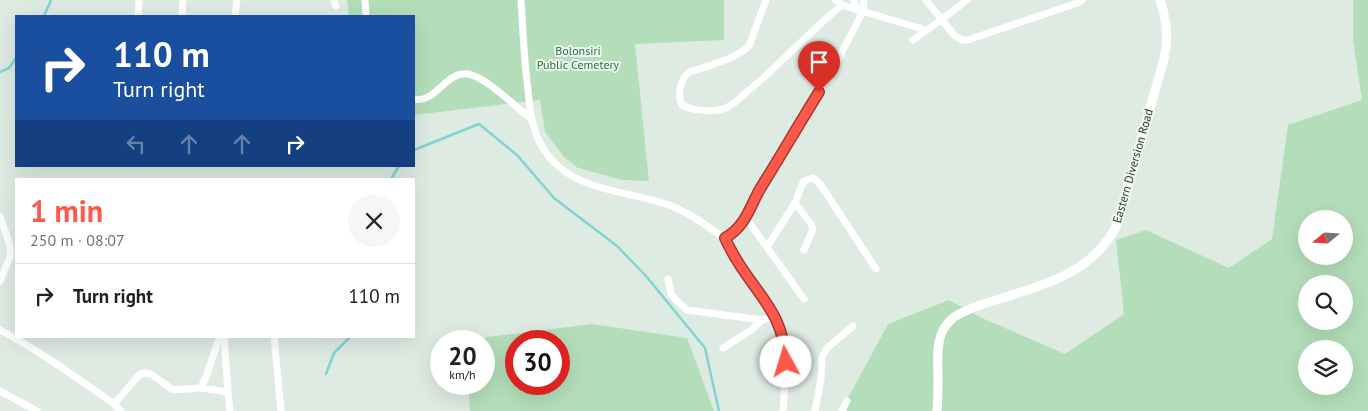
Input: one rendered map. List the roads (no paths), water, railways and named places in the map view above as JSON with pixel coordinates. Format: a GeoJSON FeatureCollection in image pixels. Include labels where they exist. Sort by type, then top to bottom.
{"type":"FeatureCollection","features":[{"type":"Feature","properties":{"kind":"street"},"geometry":{"type":"LineString","coordinates":[[138,15],[139,0]]}},
{"type":"Feature","properties":{"kind":"street"},"geometry":{"type":"LineString","coordinates":[[182,0],[182,15]]}},
{"type":"Feature","properties":{"kind":"street"},"geometry":{"type":"LineString","coordinates":[[235,15],[237,0]]}},
{"type":"Feature","properties":{"kind":"street"},"geometry":{"type":"LineString","coordinates":[[365,0],[366,15]]}},
{"type":"Feature","properties":{"kind":"street"},"geometry":{"type":"LineString","coordinates":[[521,0],[531,119],[536,135],[548,156],[564,171],[578,180],[677,208],[725,238],[736,260],[775,316],[781,331],[785,349],[783,411]]}},
{"type":"Feature","properties":{"kind":"street"},"geometry":{"type":"LineString","coordinates":[[766,0],[749,46],[745,50],[690,72],[685,76],[679,98],[682,105],[689,108],[712,110],[730,106],[757,84],[842,5]]}},
{"type":"Feature","properties":{"kind":"street"},"geometry":{"type":"LineString","coordinates":[[835,0],[842,5],[926,30]]}},
{"type":"Feature","properties":{"kind":"street"},"geometry":{"type":"LineString","coordinates":[[854,0],[860,10]]}},
{"type":"Feature","properties":{"kind":"street"},"geometry":{"type":"LineString","coordinates":[[725,238],[737,229],[746,218],[757,194],[839,58],[864,0]]}},
{"type":"Feature","properties":{"kind":"street"},"geometry":{"type":"LineString","coordinates":[[926,0],[955,36],[962,40],[968,40],[1082,0]]}},
{"type":"Feature","properties":{"kind":"street"},"geometry":{"type":"LineString","coordinates":[[913,40],[967,0]]}},
{"type":"Feature","properties":{"kind":"street","name":"Eastern Diversion Road"},"geometry":{"type":"LineString","coordinates":[[936,411],[938,396],[938,344],[947,324],[953,318],[975,306],[1046,283],[1078,268],[1101,249],[1112,234],[1122,210],[1167,44],[1165,13],[1160,0]]}},
{"type":"Feature","properties":{"kind":"street"},"geometry":{"type":"LineString","coordinates":[[415,99],[428,98],[449,80],[458,75],[467,74],[478,77],[493,87],[531,119]]}},
{"type":"Feature","properties":{"kind":"street"},"geometry":{"type":"LineString","coordinates":[[767,247],[795,203],[804,181],[812,178],[818,182],[876,269]]}},
{"type":"Feature","properties":{"kind":"street"},"geometry":{"type":"LineString","coordinates":[[795,203],[813,229],[804,250]]}},
{"type":"Feature","properties":{"kind":"street"},"geometry":{"type":"LineString","coordinates":[[0,218],[11,253],[1,277]]}},
{"type":"Feature","properties":{"kind":"street"},"geometry":{"type":"LineString","coordinates":[[746,218],[804,299]]}},
{"type":"Feature","properties":{"kind":"street"},"geometry":{"type":"LineString","coordinates":[[668,279],[671,294],[687,310],[762,320],[775,316]]}},
{"type":"Feature","properties":{"kind":"street"},"geometry":{"type":"LineString","coordinates":[[723,348],[750,331],[762,320]]}},
{"type":"Feature","properties":{"kind":"street"},"geometry":{"type":"LineString","coordinates":[[815,411],[821,379],[822,357],[827,348],[853,326]]}},
{"type":"Feature","properties":{"kind":"street"},"geometry":{"type":"LineString","coordinates":[[0,330],[15,336]]}},
{"type":"Feature","properties":{"kind":"street"},"geometry":{"type":"LineString","coordinates":[[201,388],[219,338]]}},
{"type":"Feature","properties":{"kind":"street"},"geometry":{"type":"LineString","coordinates":[[224,338],[230,411]]}},
{"type":"Feature","properties":{"kind":"street"},"geometry":{"type":"LineString","coordinates":[[274,338],[281,411]]}},
{"type":"Feature","properties":{"kind":"street"},"geometry":{"type":"LineString","coordinates":[[25,340],[121,411]]}},
{"type":"Feature","properties":{"kind":"street"},"geometry":{"type":"LineString","coordinates":[[114,404],[140,374],[144,373],[150,374],[173,390],[201,388],[228,392]]}},
{"type":"Feature","properties":{"kind":"street"},"geometry":{"type":"LineString","coordinates":[[0,391],[37,411]]}},
{"type":"Feature","properties":{"kind":"street"},"geometry":{"type":"LineString","coordinates":[[842,411],[847,401]]}},
{"type":"Feature","properties":{"kind":"waterway"},"geometry":{"type":"LineString","coordinates":[[44,15],[51,0]]}},
{"type":"Feature","properties":{"kind":"waterway"},"geometry":{"type":"LineString","coordinates":[[0,72],[9,68],[15,59]]}},
{"type":"Feature","properties":{"kind":"waterway"},"geometry":{"type":"LineString","coordinates":[[415,150],[479,124],[517,155],[554,198],[617,246],[646,276],[705,348],[719,411]]}},
{"type":"Feature","properties":{"kind":"waterway"},"geometry":{"type":"LineString","coordinates":[[392,178],[398,167]]}},
{"type":"Feature","properties":{"kind":"waterway"},"geometry":{"type":"LineString","coordinates":[[326,374],[334,353],[349,338]]}},
{"type":"Feature","properties":{"kind":"park label","name":"Bolonsiri Public Cemetery"},"geometry":{"type":"Point","coordinates":[578,58]}}]}
